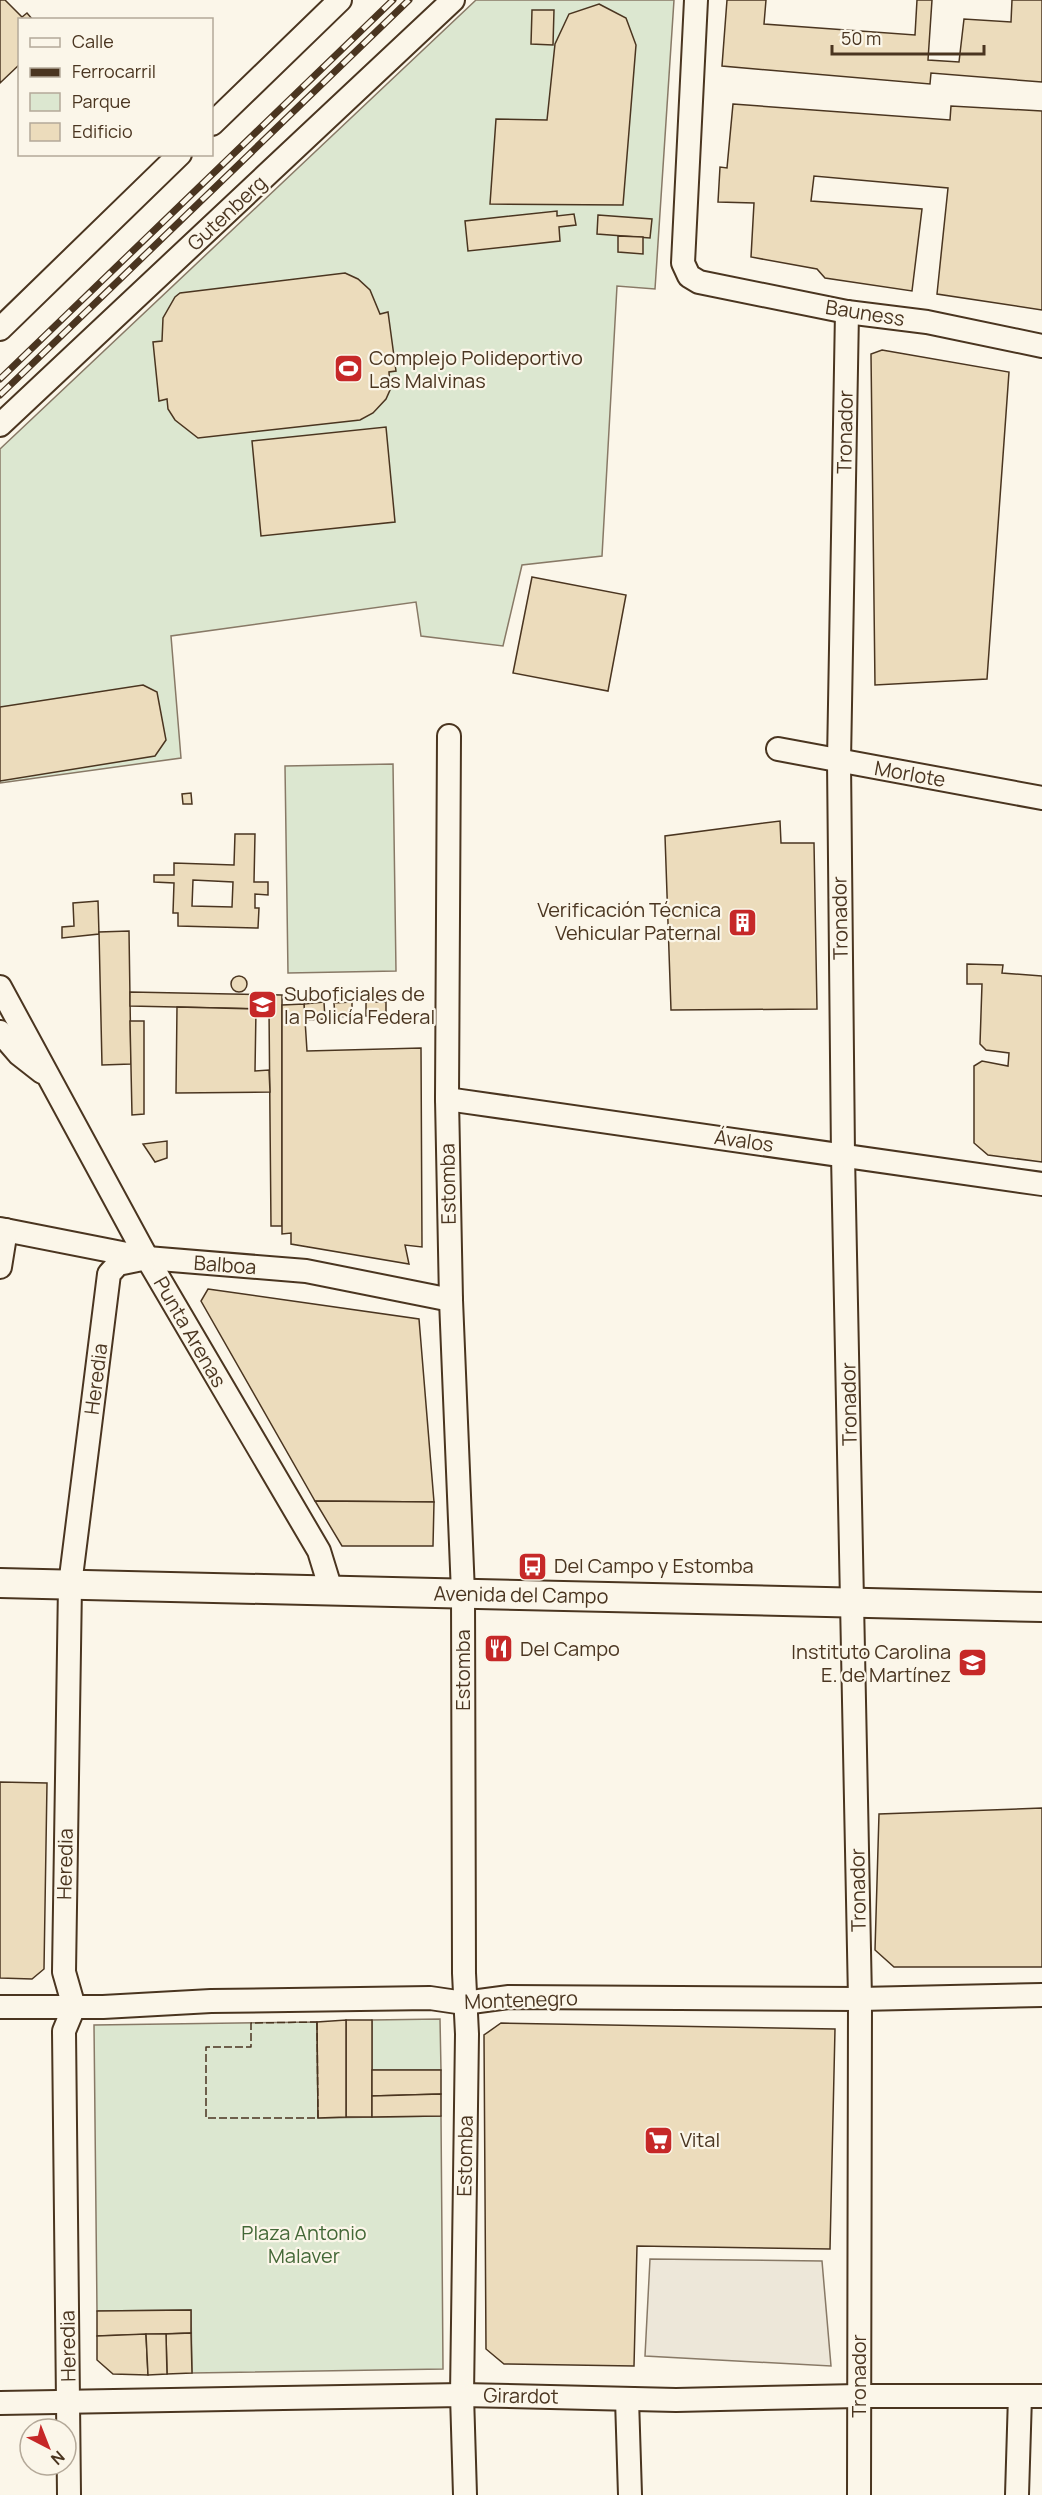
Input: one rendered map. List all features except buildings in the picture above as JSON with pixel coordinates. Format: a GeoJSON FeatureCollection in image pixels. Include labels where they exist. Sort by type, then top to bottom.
{"type":"FeatureCollection","features":[{"type":"Feature","properties":{"kind":"main road","name":"Avenida del Campo"},"geometry":{"type":"LineString","coordinates":[[0,1583],[1042,1607]]}},
{"type":"Feature","properties":{"kind":"street"},"geometry":{"type":"LineString","coordinates":[[213,123],[340,0]]}},
{"type":"Feature","properties":{"kind":"street","name":"Gutenberg"},"geometry":{"type":"LineString","coordinates":[[0,425],[453,0]]}},
{"type":"Feature","properties":{"kind":"street","name":"Bauness"},"geometry":{"type":"LineString","coordinates":[[696,0],[683,263],[689,276],[699,282],[847,312],[927,322],[1042,346]]}},
{"type":"Feature","properties":{"kind":"street"},"geometry":{"type":"LineString","coordinates":[[0,329],[178,156]]}},
{"type":"Feature","properties":{"kind":"street","name":"Tronador"},"geometry":{"type":"LineString","coordinates":[[847,312],[839,761],[843,1155],[860,1999],[858,2396],[860,2495]]}},
{"type":"Feature","properties":{"kind":"street","name":"Estomba"},"geometry":{"type":"LineString","coordinates":[[449,736],[447,1098],[451,1300],[463,1593],[464,2003],[467,2034],[462,2395],[465,2495]]}},
{"type":"Feature","properties":{"kind":"street","name":"Morlote"},"geometry":{"type":"LineString","coordinates":[[778,749],[1042,798]]}},
{"type":"Feature","properties":{"kind":"street","name":"Punta Arenas"},"geometry":{"type":"LineString","coordinates":[[0,987],[30,1041],[45,1074],[147,1258],[319,1551],[331,1590]]}},
{"type":"Feature","properties":{"kind":"street","name":"Punta Arenas"},"geometry":{"type":"LineString","coordinates":[[0,1032],[19,1054],[45,1074]]}},
{"type":"Feature","properties":{"kind":"street","name":"Ávalos"},"geometry":{"type":"LineString","coordinates":[[447,1098],[1042,1184]]}},
{"type":"Feature","properties":{"kind":"street"},"geometry":{"type":"LineString","coordinates":[[0,1267],[3,1229]]}},
{"type":"Feature","properties":{"kind":"street","name":"Balboa"},"geometry":{"type":"LineString","coordinates":[[3,1229],[147,1258],[306,1271],[451,1300]]}},
{"type":"Feature","properties":{"kind":"street","name":"Heredia"},"geometry":{"type":"LineString","coordinates":[[69,2495],[64,2031],[74,2007],[64,1972],[70,1585],[109,1274],[118,1264],[147,1258]]}},
{"type":"Feature","properties":{"kind":"street","name":"Montenegro"},"geometry":{"type":"LineString","coordinates":[[0,2007],[430,1998],[464,2003],[509,1997],[860,1999],[1042,1995]]}},
{"type":"Feature","properties":{"kind":"street","name":"Girardot"},"geometry":{"type":"LineString","coordinates":[[0,2403],[462,2395],[688,2400],[858,2396],[1031,2396]]}},
{"type":"Feature","properties":{"kind":"street"},"geometry":{"type":"LineString","coordinates":[[1017,2495],[1031,2396]]}},
{"type":"Feature","properties":{"kind":"street"},"geometry":{"type":"LineString","coordinates":[[627,2399],[630,2495]]}},
{"type":"Feature","properties":{"kind":"green space","name":"Complejo Polideportivo Las Malvinas"},"geometry":{"type":"Polygon","coordinates":[[[476,0],[674,0],[655,289],[617,286],[602,556],[522,565],[503,646],[421,636],[416,602],[171,636],[181,758],[0,783],[0,449],[476,0]]]}},
{"type":"Feature","properties":{"kind":"green space"},"geometry":{"type":"Polygon","coordinates":[[[393,764],[396,971],[288,973],[285,766],[393,764]]]}},
{"type":"Feature","properties":{"kind":"green space"},"geometry":{"type":"Polygon","coordinates":[[[440,2019],[441,2070],[372,2070],[372,2020],[440,2019]]]}},
{"type":"Feature","properties":{"kind":"green space","name":"Plaza Antonio Malaver"},"geometry":{"type":"Polygon","coordinates":[[[317,2022],[318,2118],[441,2116],[443,2369],[192,2373],[191,2310],[97,2311],[94,2025],[317,2022]]]}},
{"type":"Feature","properties":{"kind":"shaded area"},"geometry":{"type":"Polygon","coordinates":[[[650,2259],[822,2261],[831,2366],[645,2356],[650,2259]]]}},
{"type":"Feature","properties":{"kind":"railway"},"geometry":{"type":"LineString","coordinates":[[0,379],[393,0]]}},
{"type":"Feature","properties":{"kind":"railway"},"geometry":{"type":"LineString","coordinates":[[0,395],[409,0]]}},
{"type":"Feature","properties":{"kind":"fence"},"geometry":{"type":"LineString","coordinates":[[317,2022],[318,2118],[206,2118],[206,2047],[251,2047],[251,2023],[317,2022]]}},
{"type":"Feature","properties":{"kind":"place","name":"Complejo Polideportivo Las Malvinas"},"geometry":{"type":"Point","coordinates":[348,369]}},
{"type":"Feature","properties":{"kind":"place","name":"Verificación Técnica Vehicular Paternal"},"geometry":{"type":"Point","coordinates":[742,922]}},
{"type":"Feature","properties":{"kind":"place","name":"Suboficiales de la Policía Federal"},"geometry":{"type":"Point","coordinates":[263,1005]}},
{"type":"Feature","properties":{"kind":"place","name":"Del Campo y Estomba"},"geometry":{"type":"Point","coordinates":[533,1566]}},
{"type":"Feature","properties":{"kind":"place","name":"Del Campo"},"geometry":{"type":"Point","coordinates":[499,1649]}},
{"type":"Feature","properties":{"kind":"place","name":"Instituto Carolina E. de Martínez"},"geometry":{"type":"Point","coordinates":[972,1663]}},
{"type":"Feature","properties":{"kind":"place","name":"Vital"},"geometry":{"type":"Point","coordinates":[659,2140]}}]}
